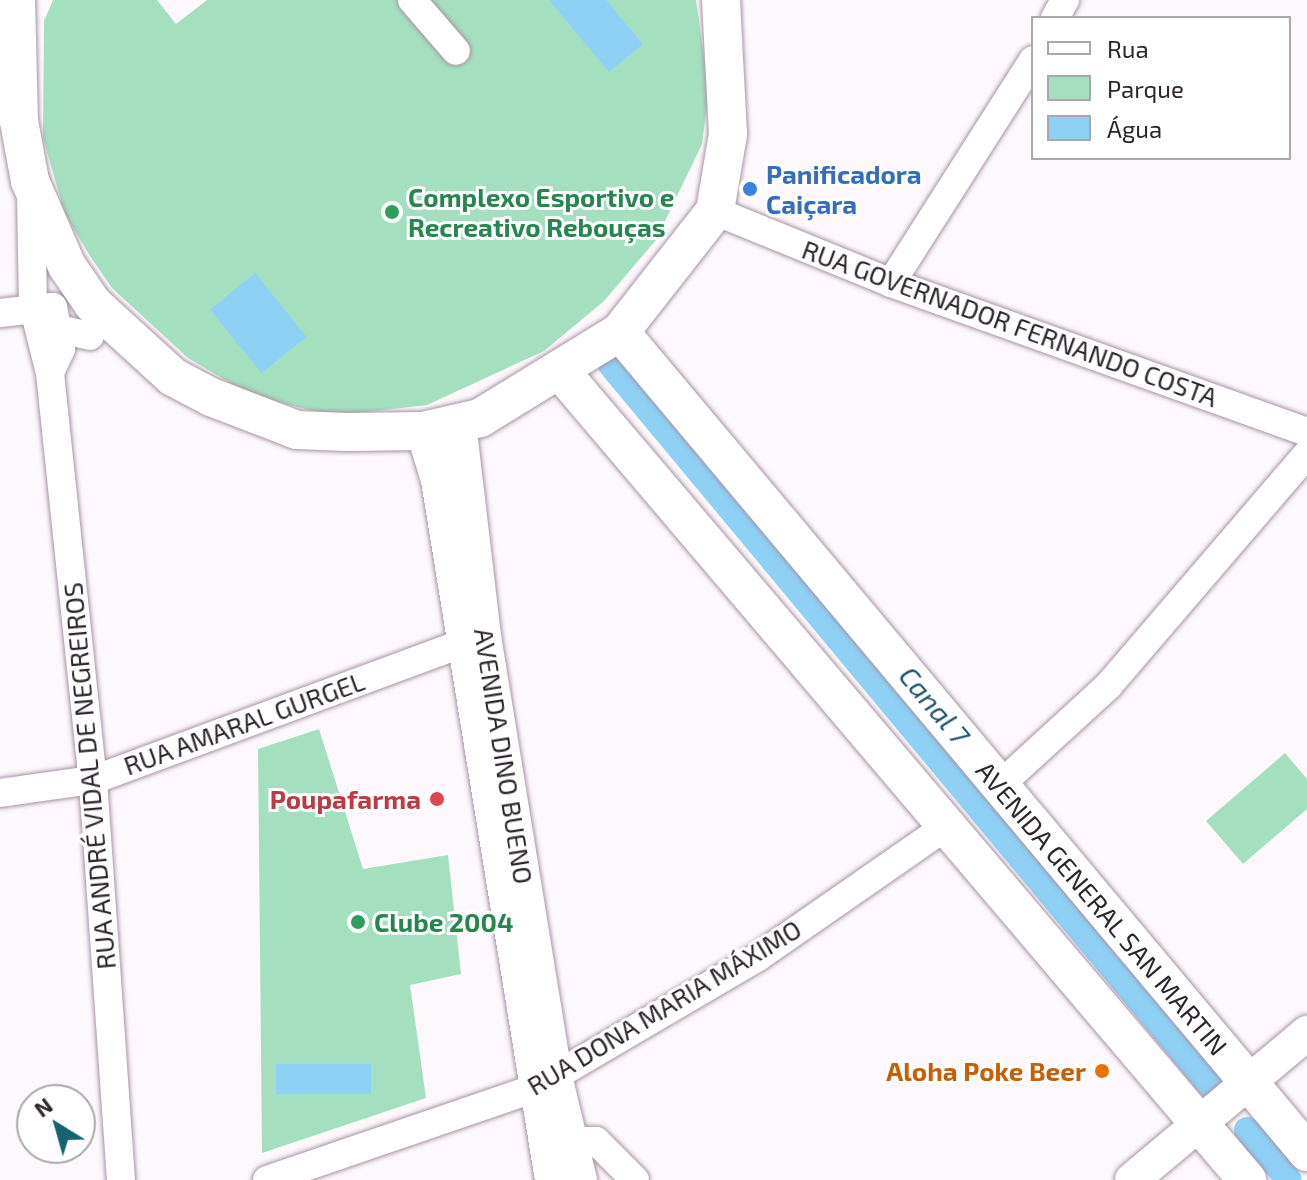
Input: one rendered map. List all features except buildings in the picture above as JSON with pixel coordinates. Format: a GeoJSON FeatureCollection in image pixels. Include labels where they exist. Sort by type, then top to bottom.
{"type":"FeatureCollection","features":[{"type":"Feature","properties":{"kind":"main road"},"geometry":{"type":"LineString","coordinates":[[16,0],[19,121],[30,181],[67,266],[107,337],[173,377],[284,426],[441,427],[562,373],[620,332],[715,211],[728,134],[721,0]]}},
{"type":"Feature","properties":{"kind":"main road","name":"AVENIDA GENERAL SAN MARTIN"},"geometry":{"type":"LineString","coordinates":[[620,332],[1307,1152]]}},
{"type":"Feature","properties":{"kind":"main road"},"geometry":{"type":"LineString","coordinates":[[562,373],[1247,1180]]}},
{"type":"Feature","properties":{"kind":"street"},"geometry":{"type":"LineString","coordinates":[[412,0],[456,51]]}},
{"type":"Feature","properties":{"kind":"street"},"geometry":{"type":"LineString","coordinates":[[891,283],[1031,63]]}},
{"type":"Feature","properties":{"kind":"street","name":"RUA ANDRÉ VIDAL DE NEGREIROS"},"geometry":{"type":"LineString","coordinates":[[30,181],[93,780],[121,1180]]}},
{"type":"Feature","properties":{"kind":"street","name":"RUA GOVERNADOR FERNANDO COSTA"},"geometry":{"type":"LineString","coordinates":[[715,211],[891,283],[1307,432]]}},
{"type":"Feature","properties":{"kind":"street"},"geometry":{"type":"LineString","coordinates":[[0,313],[48,336]]}},
{"type":"Feature","properties":{"kind":"street"},"geometry":{"type":"LineString","coordinates":[[0,325],[48,336],[107,337]]}},
{"type":"Feature","properties":{"kind":"street","name":"AVENIDA DINO BUENO"},"geometry":{"type":"LineString","coordinates":[[441,427],[438,480],[473,641],[544,1083],[559,1140],[580,1180]]}},
{"type":"Feature","properties":{"kind":"street"},"geometry":{"type":"LineString","coordinates":[[1000,785],[1109,685],[1307,454]]}},
{"type":"Feature","properties":{"kind":"street","name":"RUA AMARAL GURGEL"},"geometry":{"type":"LineString","coordinates":[[0,793],[93,780],[473,641]]}},
{"type":"Feature","properties":{"kind":"street","name":"RUA DONA MARIA MÁXIMO"},"geometry":{"type":"LineString","coordinates":[[267,1180],[544,1083],[758,957],[948,825]]}},
{"type":"Feature","properties":{"kind":"street"},"geometry":{"type":"LineString","coordinates":[[1132,1180],[1307,1033]]}},
{"type":"Feature","properties":{"kind":"street"},"geometry":{"type":"LineString","coordinates":[[559,1140],[596,1141],[635,1180]]}},
{"type":"Feature","properties":{"kind":"street","name":"AVENIDA DINO BUENO"},"geometry":{"type":"LineString","coordinates":[[552,1180],[559,1140]]}},
{"type":"Feature","properties":{"kind":"green space","name":"Complexo Esportivo e Recreativo Rebouças"},"geometry":{"type":"Polygon","coordinates":[[[53,0],[157,0],[176,24],[207,0],[696,0],[709,91],[702,144],[656,240],[604,301],[544,351],[427,405],[332,416],[251,395],[188,358],[112,288],[90,256],[65,214],[43,138],[44,21],[53,0]]]}},
{"type":"Feature","properties":{"kind":"green space","name":"Clube 2004"},"geometry":{"type":"Polygon","coordinates":[[[319,729],[363,869],[448,855],[461,974],[410,985],[426,1098],[262,1153],[258,749],[319,729]]]}},
{"type":"Feature","properties":{"kind":"green space"},"geometry":{"type":"Polygon","coordinates":[[[1285,753],[1307,779],[1307,809],[1243,864],[1206,821],[1285,753]]]}},
{"type":"Feature","properties":{"kind":"water"},"geometry":{"type":"Polygon","coordinates":[[[549,0],[606,0],[643,44],[609,72],[549,0]]]}},
{"type":"Feature","properties":{"kind":"water"},"geometry":{"type":"Polygon","coordinates":[[[255,273],[307,337],[262,373],[210,310],[255,273]]]}},
{"type":"Feature","properties":{"kind":"water"},"geometry":{"type":"Polygon","coordinates":[[[276,1064],[371,1064],[371,1094],[276,1094],[276,1064]]]}},
{"type":"Feature","properties":{"kind":"waterway","name":"Canal 7"},"geometry":{"type":"LineString","coordinates":[[611,365],[1209,1084]]}},
{"type":"Feature","properties":{"kind":"waterway","name":"Canal 7"},"geometry":{"type":"LineString","coordinates":[[1247,1130],[1289,1180]]}},
{"type":"Feature","properties":{"kind":"place","name":"Panificadora Caiçara"},"geometry":{"type":"Point","coordinates":[750,189]}},
{"type":"Feature","properties":{"kind":"place","name":"Complexo Esportivo e Recreativo Rebouças"},"geometry":{"type":"Point","coordinates":[392,212]}},
{"type":"Feature","properties":{"kind":"place","name":"Poupafarma"},"geometry":{"type":"Point","coordinates":[437,799]}},
{"type":"Feature","properties":{"kind":"place","name":"Clube 2004"},"geometry":{"type":"Point","coordinates":[358,922]}},
{"type":"Feature","properties":{"kind":"place","name":"Aloha Poke Beer"},"geometry":{"type":"Point","coordinates":[1102,1071]}}]}
